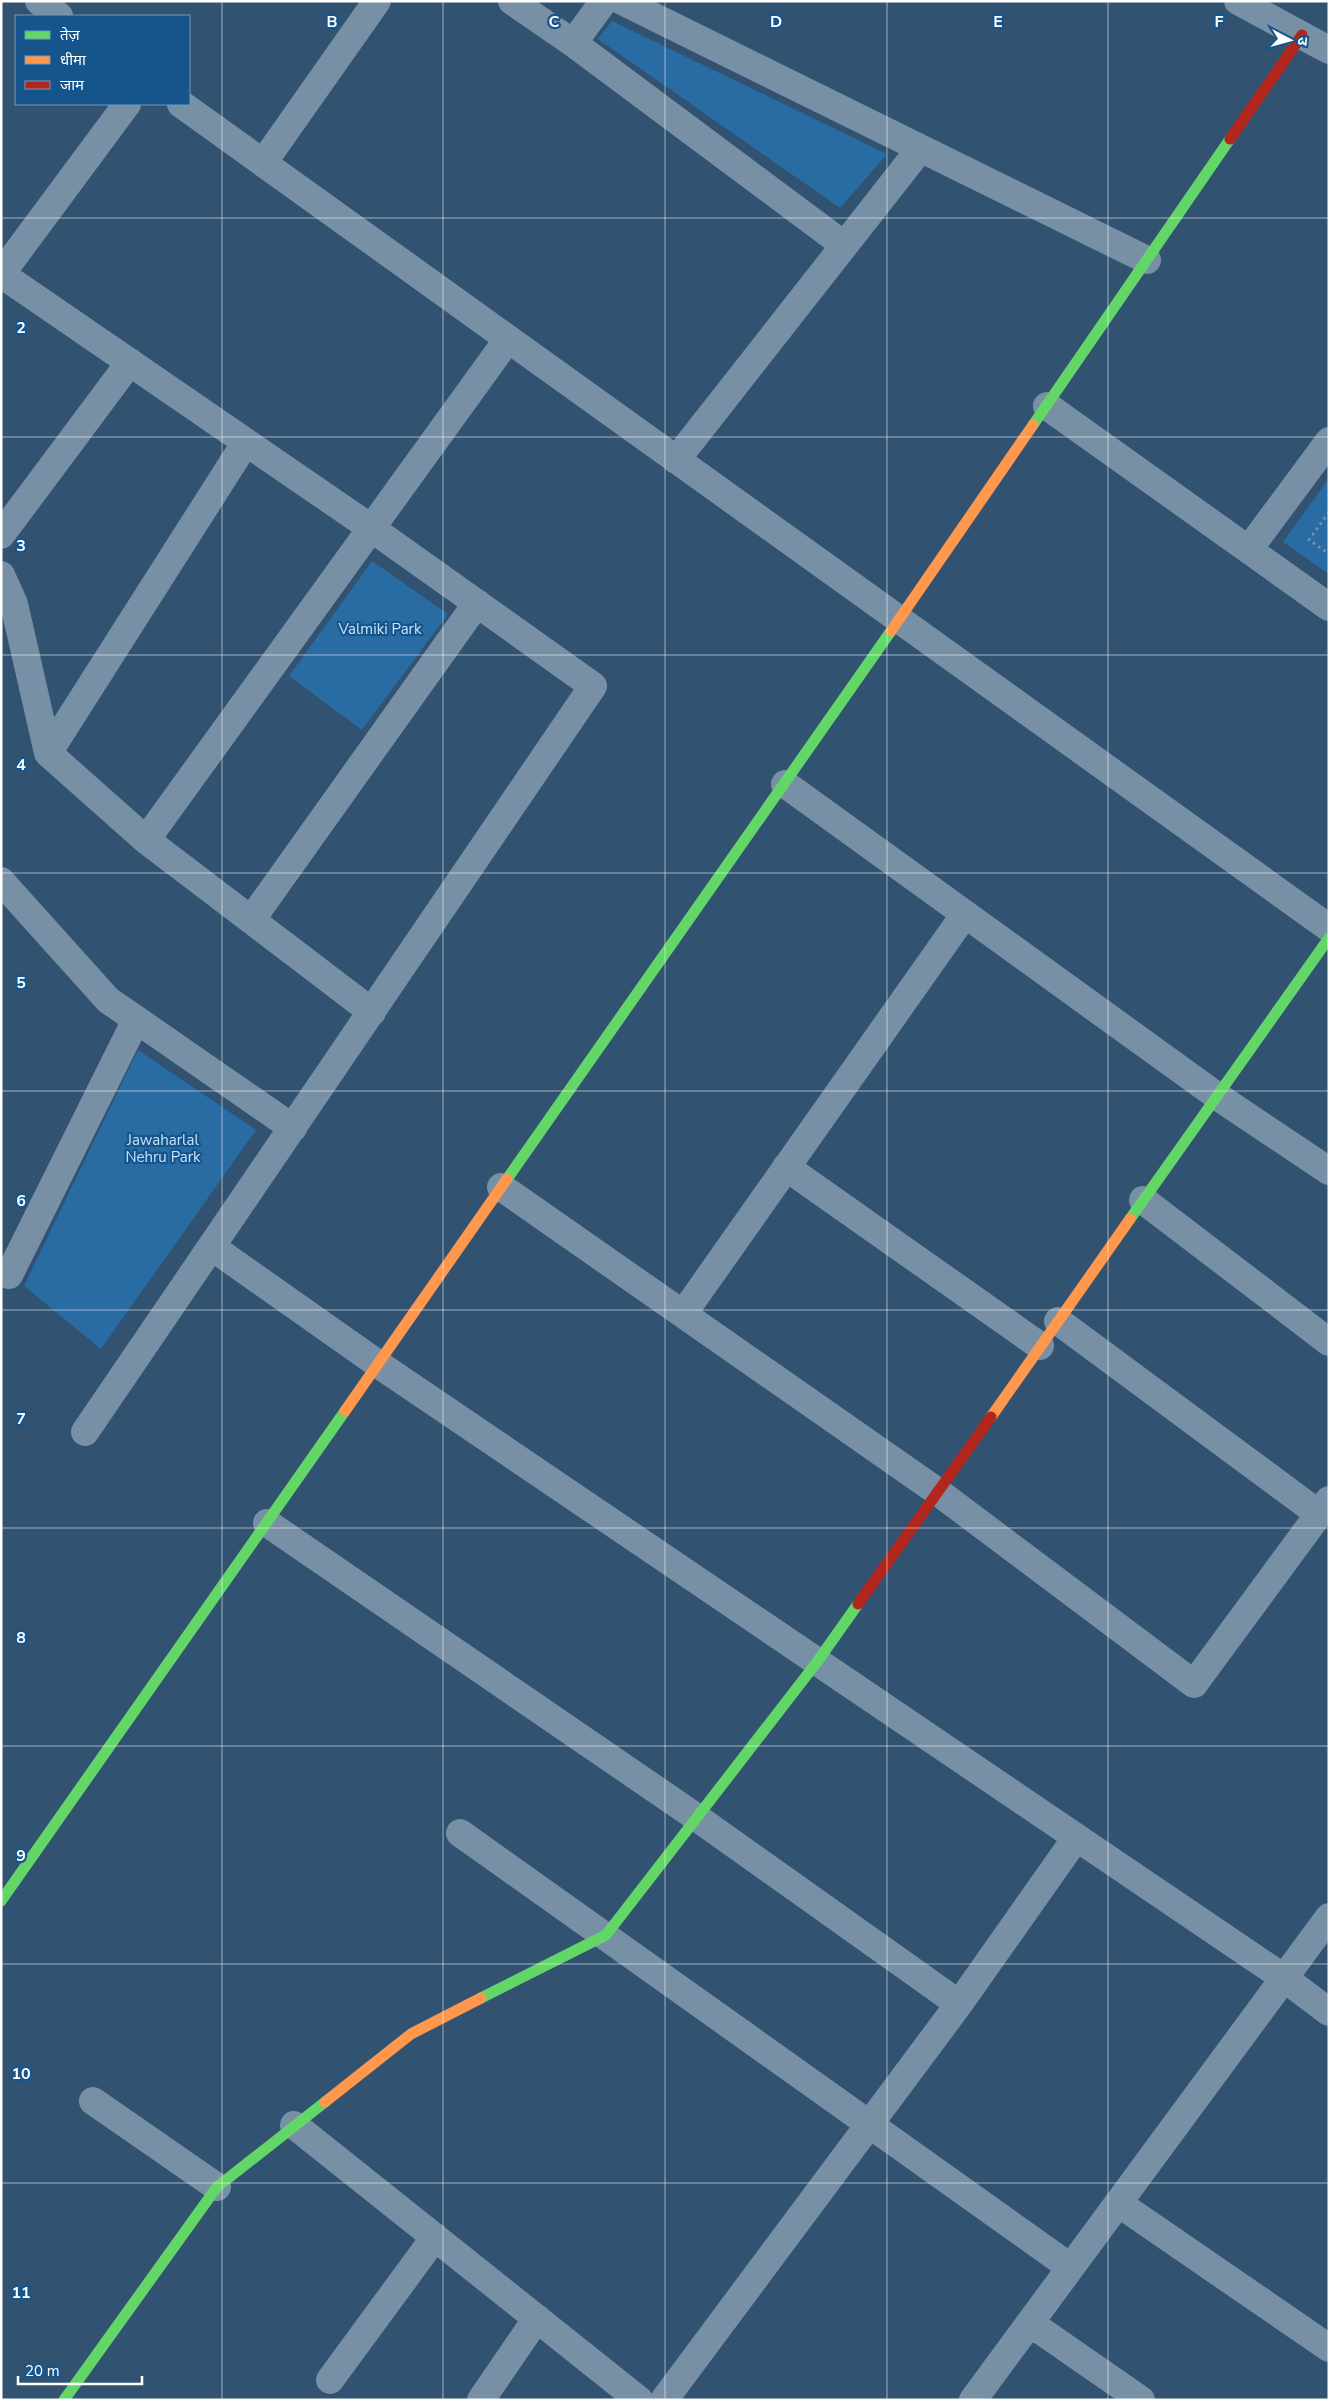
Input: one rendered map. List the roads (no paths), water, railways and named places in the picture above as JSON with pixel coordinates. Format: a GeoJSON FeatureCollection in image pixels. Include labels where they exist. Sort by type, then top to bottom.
{"type":"FeatureCollection","features":[{"type":"Feature","properties":{"kind":"street"},"geometry":{"type":"LineString","coordinates":[[38,1],[58,15]]}},
{"type":"Feature","properties":{"kind":"street"},"geometry":{"type":"LineString","coordinates":[[263,163],[377,1]]}},
{"type":"Feature","properties":{"kind":"street"},"geometry":{"type":"LineString","coordinates":[[512,1],[573,43],[844,245]]}},
{"type":"Feature","properties":{"kind":"street"},"geometry":{"type":"LineString","coordinates":[[573,43],[604,1]]}},
{"type":"Feature","properties":{"kind":"street"},"geometry":{"type":"LineString","coordinates":[[622,1],[1147,260]]}},
{"type":"Feature","properties":{"kind":"street"},"geometry":{"type":"LineString","coordinates":[[1238,1],[1329,50]]}},
{"type":"Feature","properties":{"kind":"street"},"geometry":{"type":"LineString","coordinates":[[1,1901],[785,784],[1302,35]]}},
{"type":"Feature","properties":{"kind":"street"},"geometry":{"type":"LineString","coordinates":[[85,1432],[593,686],[371,528],[1,274],[126,105]]}},
{"type":"Feature","properties":{"kind":"street"},"geometry":{"type":"LineString","coordinates":[[182,105],[1329,928]]}},
{"type":"Feature","properties":{"kind":"street"},"geometry":{"type":"LineString","coordinates":[[676,460],[920,149]]}},
{"type":"Feature","properties":{"kind":"street"},"geometry":{"type":"LineString","coordinates":[[146,840],[508,339]]}},
{"type":"Feature","properties":{"kind":"street"},"geometry":{"type":"LineString","coordinates":[[1,536],[130,362]]}},
{"type":"Feature","properties":{"kind":"street"},"geometry":{"type":"LineString","coordinates":[[1047,406],[1329,607]]}},
{"type":"Feature","properties":{"kind":"street"},"geometry":{"type":"LineString","coordinates":[[1248,549],[1329,441]]}},
{"type":"Feature","properties":{"kind":"street"},"geometry":{"type":"LineString","coordinates":[[48,753],[246,442]]}},
{"type":"Feature","properties":{"kind":"street"},"geometry":{"type":"LineString","coordinates":[[1,575],[14,604],[48,753],[146,840],[372,1012]]}},
{"type":"Feature","properties":{"kind":"street"},"geometry":{"type":"LineString","coordinates":[[251,920],[477,603]]}},
{"type":"Feature","properties":{"kind":"street"},"geometry":{"type":"LineString","coordinates":[[785,784],[1217,1096],[1329,1171]]}},
{"type":"Feature","properties":{"kind":"street"},"geometry":{"type":"LineString","coordinates":[[1,881],[108,1000],[293,1128]]}},
{"type":"Feature","properties":{"kind":"street"},"geometry":{"type":"LineString","coordinates":[[683,1314],[965,914]]}},
{"type":"Feature","properties":{"kind":"street"},"geometry":{"type":"LineString","coordinates":[[64,2400],[217,2187],[411,2034],[606,1935],[696,1816],[817,1662],[1329,938]]}},
{"type":"Feature","properties":{"kind":"street"},"geometry":{"type":"LineString","coordinates":[[9,1274],[136,1020]]}},
{"type":"Feature","properties":{"kind":"street"},"geometry":{"type":"LineString","coordinates":[[786,1167],[1040,1346]]}},
{"type":"Feature","properties":{"kind":"street"},"geometry":{"type":"LineString","coordinates":[[501,1187],[938,1492],[1194,1684],[1324,1507],[1058,1321]]}},
{"type":"Feature","properties":{"kind":"street"},"geometry":{"type":"LineString","coordinates":[[1143,1200],[1329,1342]]}},
{"type":"Feature","properties":{"kind":"street"},"geometry":{"type":"LineString","coordinates":[[212,1247],[378,1364],[1284,1978],[1329,2012]]}},
{"type":"Feature","properties":{"kind":"street"},"geometry":{"type":"LineString","coordinates":[[267,1523],[696,1816],[958,2004]]}},
{"type":"Feature","properties":{"kind":"street"},"geometry":{"type":"LineString","coordinates":[[460,1833],[606,1935],[868,2125],[1070,2267]]}},
{"type":"Feature","properties":{"kind":"street"},"geometry":{"type":"LineString","coordinates":[[664,2400],[958,2004],[1076,1838]]}},
{"type":"Feature","properties":{"kind":"street"},"geometry":{"type":"LineString","coordinates":[[973,2400],[1329,1917]]}},
{"type":"Feature","properties":{"kind":"street"},"geometry":{"type":"LineString","coordinates":[[93,2101],[217,2187]]}},
{"type":"Feature","properties":{"kind":"street"},"geometry":{"type":"LineString","coordinates":[[294,2125],[639,2400]]}},
{"type":"Feature","properties":{"kind":"street"},"geometry":{"type":"LineString","coordinates":[[1118,2203],[1329,2348]]}},
{"type":"Feature","properties":{"kind":"street"},"geometry":{"type":"LineString","coordinates":[[330,2380],[435,2237]]}},
{"type":"Feature","properties":{"kind":"street"},"geometry":{"type":"LineString","coordinates":[[481,2400],[537,2318]]}},
{"type":"Feature","properties":{"kind":"street"},"geometry":{"type":"LineString","coordinates":[[1030,2323],[1141,2400]]}},
{"type":"Feature","properties":{"kind":"park label","name":"Valmiki Park"},"geometry":{"type":"Point","coordinates":[380,629]}},
{"type":"Feature","properties":{"kind":"park label","name":"Jawaharlal Nehru Park"},"geometry":{"type":"Point","coordinates":[163,1148]}}]}
